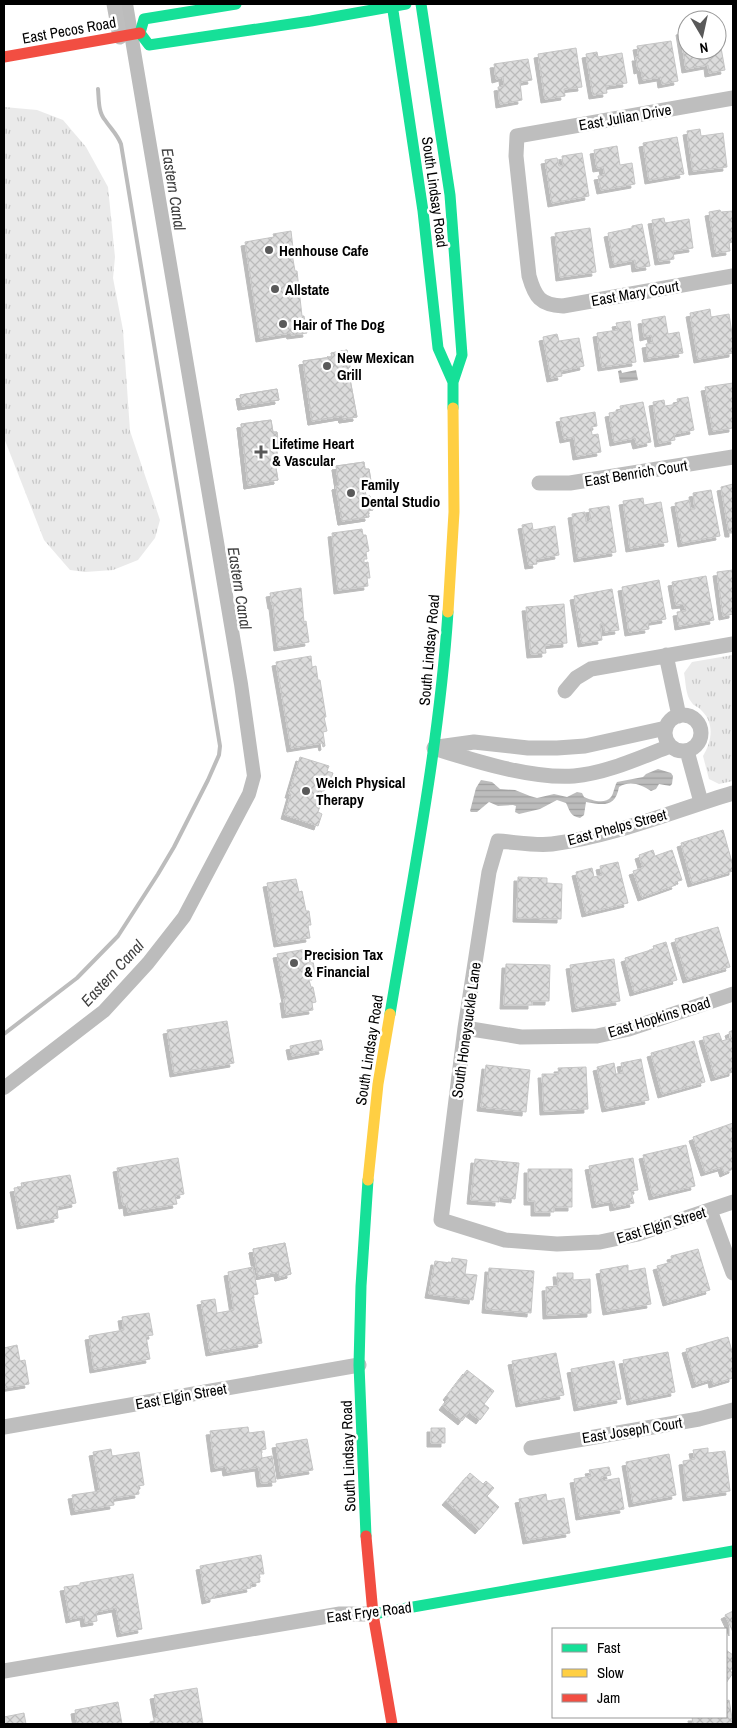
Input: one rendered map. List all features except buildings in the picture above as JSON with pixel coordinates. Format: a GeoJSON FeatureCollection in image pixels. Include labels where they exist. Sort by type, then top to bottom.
{"type":"FeatureCollection","features":[{"type":"Feature","properties":{"kind":"main road"},"geometry":{"type":"LineString","coordinates":[[236,4],[144,19],[140,33],[149,45],[311,21],[406,4]]}},
{"type":"Feature","properties":{"kind":"main road","name":"South Lindsay Road"},"geometry":{"type":"LineString","coordinates":[[392,1724],[373,1614],[365,1524],[359,1365],[361,1286],[365,1210],[378,1084],[434,748],[445,657],[454,512],[453,382],[462,355],[450,195],[421,4]]}},
{"type":"Feature","properties":{"kind":"main road","name":"South Lindsay Road"},"geometry":{"type":"LineString","coordinates":[[392,5],[423,211],[438,348],[453,382]]}},
{"type":"Feature","properties":{"kind":"main road","name":"East Pecos Road"},"geometry":{"type":"LineString","coordinates":[[4,57],[140,33]]}},
{"type":"Feature","properties":{"kind":"main road","name":"East Frye Road"},"geometry":{"type":"LineString","coordinates":[[373,1614],[733,1551]]}},
{"type":"Feature","properties":{"kind":"street"},"geometry":{"type":"LineString","coordinates":[[114,4],[122,36]]}},
{"type":"Feature","properties":{"kind":"street","name":"East Julian Drive"},"geometry":{"type":"LineString","coordinates":[[538,298],[529,276],[516,156],[517,136],[733,98]]}},
{"type":"Feature","properties":{"kind":"street","name":"East Mary Court"},"geometry":{"type":"LineString","coordinates":[[538,298],[549,305],[563,306],[733,276]]}},
{"type":"Feature","properties":{"kind":"street","name":"East Benrich Court"},"geometry":{"type":"LineString","coordinates":[[539,484],[570,483],[733,457]]}},
{"type":"Feature","properties":{"kind":"street"},"geometry":{"type":"LineString","coordinates":[[565,691],[576,678],[591,669],[733,644]]}},
{"type":"Feature","properties":{"kind":"street"},"geometry":{"type":"LineString","coordinates":[[666,655],[679,716]]}},
{"type":"Feature","properties":{"kind":"street"},"geometry":{"type":"LineString","coordinates":[[679,716],[690,717],[698,724],[700,729],[696,745],[687,751],[678,751],[670,746],[665,738],[666,728],[671,720],[679,716]]}},
{"type":"Feature","properties":{"kind":"street"},"geometry":{"type":"LineString","coordinates":[[434,748],[474,742],[528,748],[585,746],[666,728]]}},
{"type":"Feature","properties":{"kind":"street"},"geometry":{"type":"LineString","coordinates":[[434,748],[473,761],[548,775],[573,776],[605,770],[670,746]]}},
{"type":"Feature","properties":{"kind":"street"},"geometry":{"type":"LineString","coordinates":[[687,751],[701,802]]}},
{"type":"Feature","properties":{"kind":"street","name":"East Phelps Street"},"geometry":{"type":"LineString","coordinates":[[498,841],[550,844],[590,837],[647,822],[701,802],[733,793]]}},
{"type":"Feature","properties":{"kind":"street","name":"South Honeysuckle Lane"},"geometry":{"type":"LineString","coordinates":[[441,1220],[465,1028],[489,872],[498,841]]}},
{"type":"Feature","properties":{"kind":"street","name":"East Hopkins Road"},"geometry":{"type":"LineString","coordinates":[[465,1028],[521,1037],[561,1038],[597,1036],[629,1029],[733,994]]}},
{"type":"Feature","properties":{"kind":"street","name":"East Elgin Street"},"geometry":{"type":"LineString","coordinates":[[441,1220],[505,1240],[557,1244],[600,1242],[638,1234],[733,1202]]}},
{"type":"Feature","properties":{"kind":"street"},"geometry":{"type":"LineString","coordinates":[[710,1210],[733,1273]]}},
{"type":"Feature","properties":{"kind":"street","name":"East Elgin Street"},"geometry":{"type":"LineString","coordinates":[[4,1427],[359,1365]]}},
{"type":"Feature","properties":{"kind":"street","name":"East Joseph Court"},"geometry":{"type":"LineString","coordinates":[[531,1448],[700,1419],[733,1410]]}},
{"type":"Feature","properties":{"kind":"street","name":"East Frye Road"},"geometry":{"type":"LineString","coordinates":[[4,1671],[340,1614],[373,1614]]}},
{"type":"Feature","properties":{"kind":"green space"},"geometry":{"type":"Polygon","coordinates":[[[4,107],[37,110],[63,120],[86,147],[108,187],[115,257],[113,278],[123,330],[130,431],[160,520],[155,538],[138,560],[113,570],[85,572],[70,570],[44,540],[4,438],[4,107]]]}},
{"type":"Feature","properties":{"kind":"green space"},"geometry":{"type":"Polygon","coordinates":[[[733,655],[733,781],[719,784],[709,779],[703,756],[710,738],[710,726],[705,715],[690,700],[684,673],[692,662],[733,655]]]}},
{"type":"Feature","properties":{"kind":"shaded area"},"geometry":{"type":"Polygon","coordinates":[[[621,370],[622,373],[636,370],[638,380],[620,383],[618,371],[621,370]]]}},
{"type":"Feature","properties":{"kind":"shaded area"},"geometry":{"type":"Polygon","coordinates":[[[658,769],[671,773],[673,776],[670,786],[659,784],[656,789],[651,791],[636,784],[623,785],[619,787],[615,799],[607,804],[586,802],[584,815],[580,818],[572,814],[566,803],[557,800],[540,809],[519,814],[515,812],[516,806],[498,806],[489,802],[477,812],[470,811],[476,788],[481,780],[492,782],[500,789],[515,790],[537,798],[554,794],[567,797],[577,792],[582,793],[587,798],[605,801],[613,794],[617,782],[643,777],[658,769]]]}},
{"type":"Feature","properties":{"kind":"waterway","name":"Eastern Canal"},"geometry":{"type":"LineString","coordinates":[[4,1088],[104,1011],[148,963],[184,917],[249,794],[254,776],[241,684],[126,4]]}},
{"type":"Feature","properties":{"kind":"waterway"},"geometry":{"type":"LineString","coordinates":[[4,1034],[77,978],[118,936],[174,847],[208,780],[219,755],[220,746],[121,144],[101,113],[98,89]]}},
{"type":"Feature","properties":{"kind":"traffic: fast"},"geometry":{"type":"LineString","coordinates":[[236,4],[144,19],[140,33],[149,45],[311,21],[406,4]]}},
{"type":"Feature","properties":{"kind":"traffic: fast"},"geometry":{"type":"LineString","coordinates":[[392,4],[423,211],[438,348],[453,382]]}},
{"type":"Feature","properties":{"kind":"traffic: fast"},"geometry":{"type":"LineString","coordinates":[[421,4],[450,195],[462,355],[453,382],[453,408]]}},
{"type":"Feature","properties":{"kind":"traffic: fast"},"geometry":{"type":"LineString","coordinates":[[390,1014],[431,763],[444,663],[448,612]]}},
{"type":"Feature","properties":{"kind":"traffic: fast"},"geometry":{"type":"LineString","coordinates":[[366,1536],[359,1365],[361,1286],[368,1180]]}},
{"type":"Feature","properties":{"kind":"traffic: fast"},"geometry":{"type":"LineString","coordinates":[[373,1614],[733,1551]]}},
{"type":"Feature","properties":{"kind":"traffic: slow"},"geometry":{"type":"LineString","coordinates":[[448,612],[454,512],[453,408]]}},
{"type":"Feature","properties":{"kind":"traffic: slow"},"geometry":{"type":"LineString","coordinates":[[368,1180],[378,1084],[390,1014]]}},
{"type":"Feature","properties":{"kind":"traffic: jam"},"geometry":{"type":"LineString","coordinates":[[4,57],[140,33]]}},
{"type":"Feature","properties":{"kind":"traffic: jam"},"geometry":{"type":"LineString","coordinates":[[366,1536],[373,1614],[392,1724]]}},
{"type":"Feature","properties":{"kind":"place","name":"Henhouse Cafe"},"geometry":{"type":"Point","coordinates":[269,250]}},
{"type":"Feature","properties":{"kind":"place","name":"Allstate"},"geometry":{"type":"Point","coordinates":[275,289]}},
{"type":"Feature","properties":{"kind":"place","name":"Hair of The Dog"},"geometry":{"type":"Point","coordinates":[283,324]}},
{"type":"Feature","properties":{"kind":"place","name":"New Mexican Grill"},"geometry":{"type":"Point","coordinates":[327,366]}},
{"type":"Feature","properties":{"kind":"place","name":"Lifetime Heart & Vascular"},"geometry":{"type":"Point","coordinates":[261,452]}},
{"type":"Feature","properties":{"kind":"place","name":"Family Dental Studio"},"geometry":{"type":"Point","coordinates":[351,493]}},
{"type":"Feature","properties":{"kind":"place","name":"Welch Physical Therapy"},"geometry":{"type":"Point","coordinates":[306,791]}},
{"type":"Feature","properties":{"kind":"place","name":"Precision Tax & Financial"},"geometry":{"type":"Point","coordinates":[294,963]}}]}
